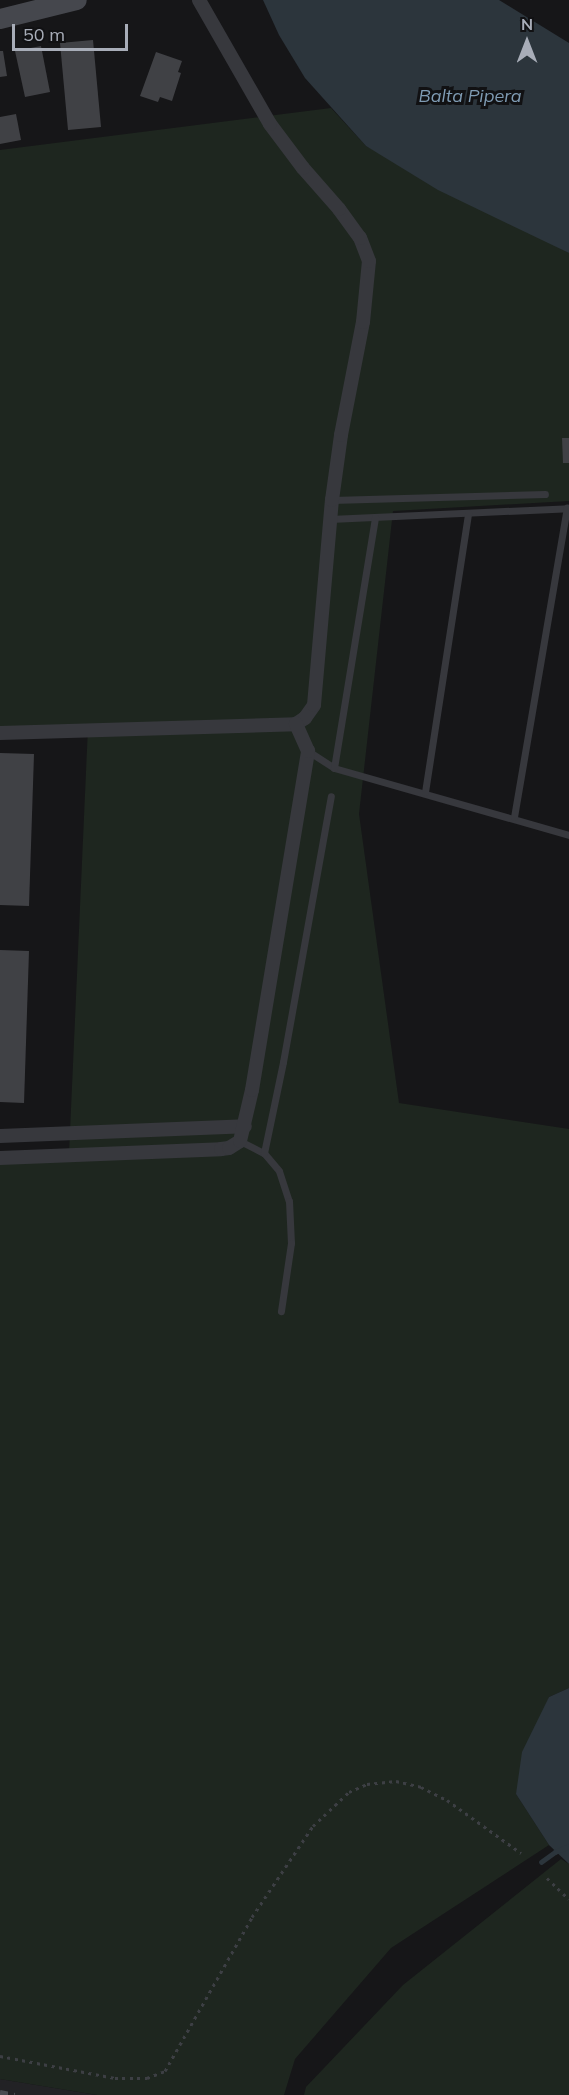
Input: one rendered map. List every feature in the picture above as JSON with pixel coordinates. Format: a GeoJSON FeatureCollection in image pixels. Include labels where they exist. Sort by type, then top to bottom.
{"type":"FeatureCollection","features":[{"type":"Feature","properties":{"kind":"street"},"geometry":{"type":"LineString","coordinates":[[0,19],[77,0]]}},
{"type":"Feature","properties":{"kind":"street"},"geometry":{"type":"LineString","coordinates":[[0,733],[296,724],[311,711],[315,699],[332,500],[341,435],[363,322],[369,261],[360,238],[345,217],[270,124],[199,0]]}},
{"type":"Feature","properties":{"kind":"street"},"geometry":{"type":"LineString","coordinates":[[0,1158],[221,1149],[229,1148],[240,1141],[308,751],[296,724]]}},
{"type":"Feature","properties":{"kind":"street"},"geometry":{"type":"LineString","coordinates":[[0,1136],[244,1126]]}},
{"type":"Feature","properties":{"kind":"lane"},"geometry":{"type":"LineString","coordinates":[[332,500],[545,494]]}},
{"type":"Feature","properties":{"kind":"lane"},"geometry":{"type":"LineString","coordinates":[[330,519],[568,508],[514,817]]}},
{"type":"Feature","properties":{"kind":"lane"},"geometry":{"type":"LineString","coordinates":[[424,792],[468,513]]}},
{"type":"Feature","properties":{"kind":"lane"},"geometry":{"type":"LineString","coordinates":[[334,768],[375,517]]}},
{"type":"Feature","properties":{"kind":"lane"},"geometry":{"type":"LineString","coordinates":[[308,751],[334,768],[514,817],[569,835]]}},
{"type":"Feature","properties":{"kind":"lane"},"geometry":{"type":"LineString","coordinates":[[264,1152],[284,1062],[331,796]]}},
{"type":"Feature","properties":{"kind":"lane"},"geometry":{"type":"LineString","coordinates":[[240,1141],[264,1152],[279,1171],[292,1223],[281,1311]]}},
{"type":"Feature","properties":{"kind":"path"},"geometry":{"type":"LineString","coordinates":[[0,2056],[115,2078],[147,2078],[165,2071],[252,1917],[313,1826],[349,1792],[367,1784],[396,1781],[421,1787],[447,1800],[520,1853]]}},
{"type":"Feature","properties":{"kind":"path"},"geometry":{"type":"LineString","coordinates":[[547,1878],[569,1899]]}},
{"type":"Feature","properties":{"kind":"shaded area"},"geometry":{"type":"Polygon","coordinates":[[[331,108],[366,146],[569,253],[569,501],[393,511],[359,814],[399,1103],[569,1129],[569,1688],[549,1697],[516,1794],[549,1845],[391,1948],[295,2059],[284,2095],[97,2095],[0,2079],[0,1157],[69,1154],[88,727],[0,728],[0,150],[331,108]]]}},
{"type":"Feature","properties":{"kind":"shaded area"},"geometry":{"type":"Polygon","coordinates":[[[561,1859],[569,1864],[569,2095],[304,2095],[306,2087],[403,1985],[561,1859]]]}},
{"type":"Feature","properties":{"kind":"shaded area"},"geometry":{"type":"Polygon","coordinates":[[[0,2079],[97,2095],[0,2095],[0,2079]]]}},
{"type":"Feature","properties":{"kind":"water","name":"Balta Pipera"},"geometry":{"type":"Polygon","coordinates":[[[263,0],[499,0],[569,43],[569,253],[438,190],[366,146],[305,78],[279,35],[263,0]]]}},
{"type":"Feature","properties":{"kind":"water"},"geometry":{"type":"Polygon","coordinates":[[[569,1688],[569,1864],[549,1845],[516,1794],[522,1752],[549,1697],[569,1688]]]}},
{"type":"Feature","properties":{"kind":"building"},"geometry":{"type":"Polygon","coordinates":[[[93,40],[101,127],[68,130],[60,43],[93,40]]]}},
{"type":"Feature","properties":{"kind":"building"},"geometry":{"type":"Polygon","coordinates":[[[41,46],[50,92],[25,97],[15,51],[41,46]]]}},
{"type":"Feature","properties":{"kind":"building"},"geometry":{"type":"Polygon","coordinates":[[[0,51],[3,51],[7,76],[0,77],[0,51]]]}},
{"type":"Feature","properties":{"kind":"building"},"geometry":{"type":"Polygon","coordinates":[[[156,52],[182,61],[178,72],[181,73],[172,101],[160,97],[158,102],[140,96],[156,52]]]}},
{"type":"Feature","properties":{"kind":"building"},"geometry":{"type":"Polygon","coordinates":[[[16,114],[21,140],[0,144],[0,117],[16,114]]]}},
{"type":"Feature","properties":{"kind":"building"},"geometry":{"type":"Polygon","coordinates":[[[562,438],[569,438],[569,463],[563,463],[562,438]]]}},
{"type":"Feature","properties":{"kind":"building"},"geometry":{"type":"Polygon","coordinates":[[[0,753],[34,754],[29,906],[0,905],[0,753]]]}},
{"type":"Feature","properties":{"kind":"building"},"geometry":{"type":"Polygon","coordinates":[[[0,950],[29,951],[24,1103],[0,1102],[0,950]]]}},
{"type":"Feature","properties":{"kind":"waterway"},"geometry":{"type":"LineString","coordinates":[[541,1862],[569,1846]]}},
{"type":"Feature","properties":{"kind":"railway"},"geometry":{"type":"LineString","coordinates":[[0,2092],[15,2095]]}}]}
